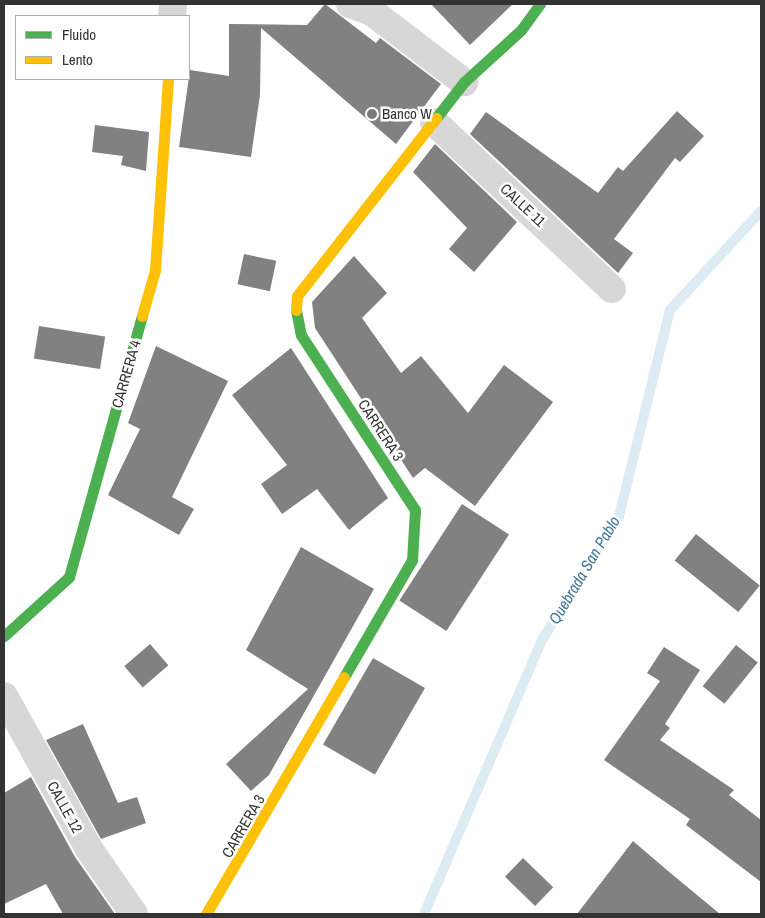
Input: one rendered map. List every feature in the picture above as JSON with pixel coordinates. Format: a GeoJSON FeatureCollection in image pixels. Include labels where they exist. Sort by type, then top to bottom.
{"type":"FeatureCollection","features":[{"type":"Feature","properties":{"kind":"street","name":"CARRERA 3"},"geometry":{"type":"LineString","coordinates":[[206,914],[412,560],[415,510],[300,335],[295,316],[297,296],[464,82],[521,30],[540,4]]}},
{"type":"Feature","properties":{"kind":"street"},"geometry":{"type":"LineString","coordinates":[[366,6],[464,82]]}},
{"type":"Feature","properties":{"kind":"street","name":"CARRERA 4"},"geometry":{"type":"LineString","coordinates":[[4,636],[69,578],[155,270],[168,80]]}},
{"type":"Feature","properties":{"kind":"street","name":"CALLE 11"},"geometry":{"type":"LineString","coordinates":[[434,122],[612,289]]}},
{"type":"Feature","properties":{"kind":"street","name":"CALLE 12"},"geometry":{"type":"LineString","coordinates":[[4,696],[89,849],[134,914]]}},
{"type":"Feature","properties":{"kind":"building"},"geometry":{"type":"Polygon","coordinates":[[[325,4],[376,43],[380,38],[441,84],[396,144],[261,28],[260,95],[251,157],[179,147],[190,70],[229,76],[229,24],[307,25],[325,4]]]}},
{"type":"Feature","properties":{"kind":"building"},"geometry":{"type":"Polygon","coordinates":[[[431,4],[513,4],[470,45],[431,4]]]}},
{"type":"Feature","properties":{"kind":"building"},"geometry":{"type":"Polygon","coordinates":[[[677,111],[704,136],[680,162],[675,158],[614,239],[633,253],[618,273],[470,134],[486,112],[598,193],[618,167],[623,171],[677,111]]]}},
{"type":"Feature","properties":{"kind":"building"},"geometry":{"type":"Polygon","coordinates":[[[95,125],[149,132],[146,171],[121,165],[123,156],[92,152],[95,125]]]}},
{"type":"Feature","properties":{"kind":"building"},"geometry":{"type":"Polygon","coordinates":[[[435,144],[517,222],[474,272],[449,249],[467,228],[413,172],[435,144]]]}},
{"type":"Feature","properties":{"kind":"building"},"geometry":{"type":"Polygon","coordinates":[[[244,254],[276,261],[270,291],[238,284],[244,254]]]}},
{"type":"Feature","properties":{"kind":"building"},"geometry":{"type":"Polygon","coordinates":[[[354,256],[387,293],[362,318],[401,373],[421,356],[468,413],[504,365],[553,402],[475,506],[425,468],[413,478],[315,328],[312,302],[354,256]]]}},
{"type":"Feature","properties":{"kind":"building"},"geometry":{"type":"Polygon","coordinates":[[[39,326],[105,336],[100,369],[34,359],[39,326]]]}},
{"type":"Feature","properties":{"kind":"building"},"geometry":{"type":"Polygon","coordinates":[[[156,346],[228,381],[172,497],[194,509],[179,535],[108,495],[140,429],[128,423],[156,346]]]}},
{"type":"Feature","properties":{"kind":"building"},"geometry":{"type":"Polygon","coordinates":[[[291,348],[388,498],[349,530],[317,489],[282,514],[261,484],[287,465],[232,395],[291,348]]]}},
{"type":"Feature","properties":{"kind":"building"},"geometry":{"type":"Polygon","coordinates":[[[462,504],[509,534],[446,631],[399,600],[462,504]]]}},
{"type":"Feature","properties":{"kind":"building"},"geometry":{"type":"Polygon","coordinates":[[[696,534],[760,586],[738,612],[675,560],[696,534]]]}},
{"type":"Feature","properties":{"kind":"building"},"geometry":{"type":"Polygon","coordinates":[[[301,547],[374,589],[269,775],[251,791],[226,764],[308,689],[246,650],[301,547]]]}},
{"type":"Feature","properties":{"kind":"building"},"geometry":{"type":"Polygon","coordinates":[[[150,644],[168,665],[143,687],[124,666],[150,644]]]}},
{"type":"Feature","properties":{"kind":"building"},"geometry":{"type":"Polygon","coordinates":[[[736,645],[758,663],[724,704],[703,686],[736,645]]]}},
{"type":"Feature","properties":{"kind":"building"},"geometry":{"type":"Polygon","coordinates":[[[664,647],[700,670],[665,724],[670,728],[660,740],[734,790],[729,795],[761,820],[761,882],[686,825],[690,819],[604,760],[660,681],[647,673],[664,647]]]}},
{"type":"Feature","properties":{"kind":"building"},"geometry":{"type":"Polygon","coordinates":[[[373,658],[425,688],[375,775],[323,745],[373,658]]]}},
{"type":"Feature","properties":{"kind":"building"},"geometry":{"type":"Polygon","coordinates":[[[83,724],[118,803],[137,797],[146,823],[101,839],[46,740],[83,724]]]}},
{"type":"Feature","properties":{"kind":"building"},"geometry":{"type":"Polygon","coordinates":[[[31,777],[75,857],[115,914],[63,914],[46,884],[4,904],[4,793],[31,777]]]}},
{"type":"Feature","properties":{"kind":"building"},"geometry":{"type":"Polygon","coordinates":[[[633,841],[668,871],[720,914],[577,914],[633,841]]]}},
{"type":"Feature","properties":{"kind":"building"},"geometry":{"type":"Polygon","coordinates":[[[523,858],[553,887],[535,906],[505,877],[523,858]]]}},
{"type":"Feature","properties":{"kind":"waterway","name":"Quebrada San Pablo"},"geometry":{"type":"LineString","coordinates":[[424,914],[542,640],[619,516],[670,310],[761,211]]}},
{"type":"Feature","properties":{"kind":"traffic: fast"},"geometry":{"type":"LineString","coordinates":[[436,118],[464,82],[521,30],[540,4]]}},
{"type":"Feature","properties":{"kind":"traffic: fast"},"geometry":{"type":"LineString","coordinates":[[296,310],[301,335],[415,510],[412,560],[344,677]]}},
{"type":"Feature","properties":{"kind":"traffic: fast"},"geometry":{"type":"LineString","coordinates":[[4,636],[69,577],[142,316]]}},
{"type":"Feature","properties":{"kind":"traffic: slow"},"geometry":{"type":"LineString","coordinates":[[142,316],[155,270],[168,80]]}},
{"type":"Feature","properties":{"kind":"traffic: slow"},"geometry":{"type":"LineString","coordinates":[[296,310],[297,296],[436,118]]}},
{"type":"Feature","properties":{"kind":"traffic: slow"},"geometry":{"type":"LineString","coordinates":[[206,914],[344,677]]}},
{"type":"Feature","properties":{"kind":"place","name":"Banco W"},"geometry":{"type":"Point","coordinates":[372,114]}}]}
